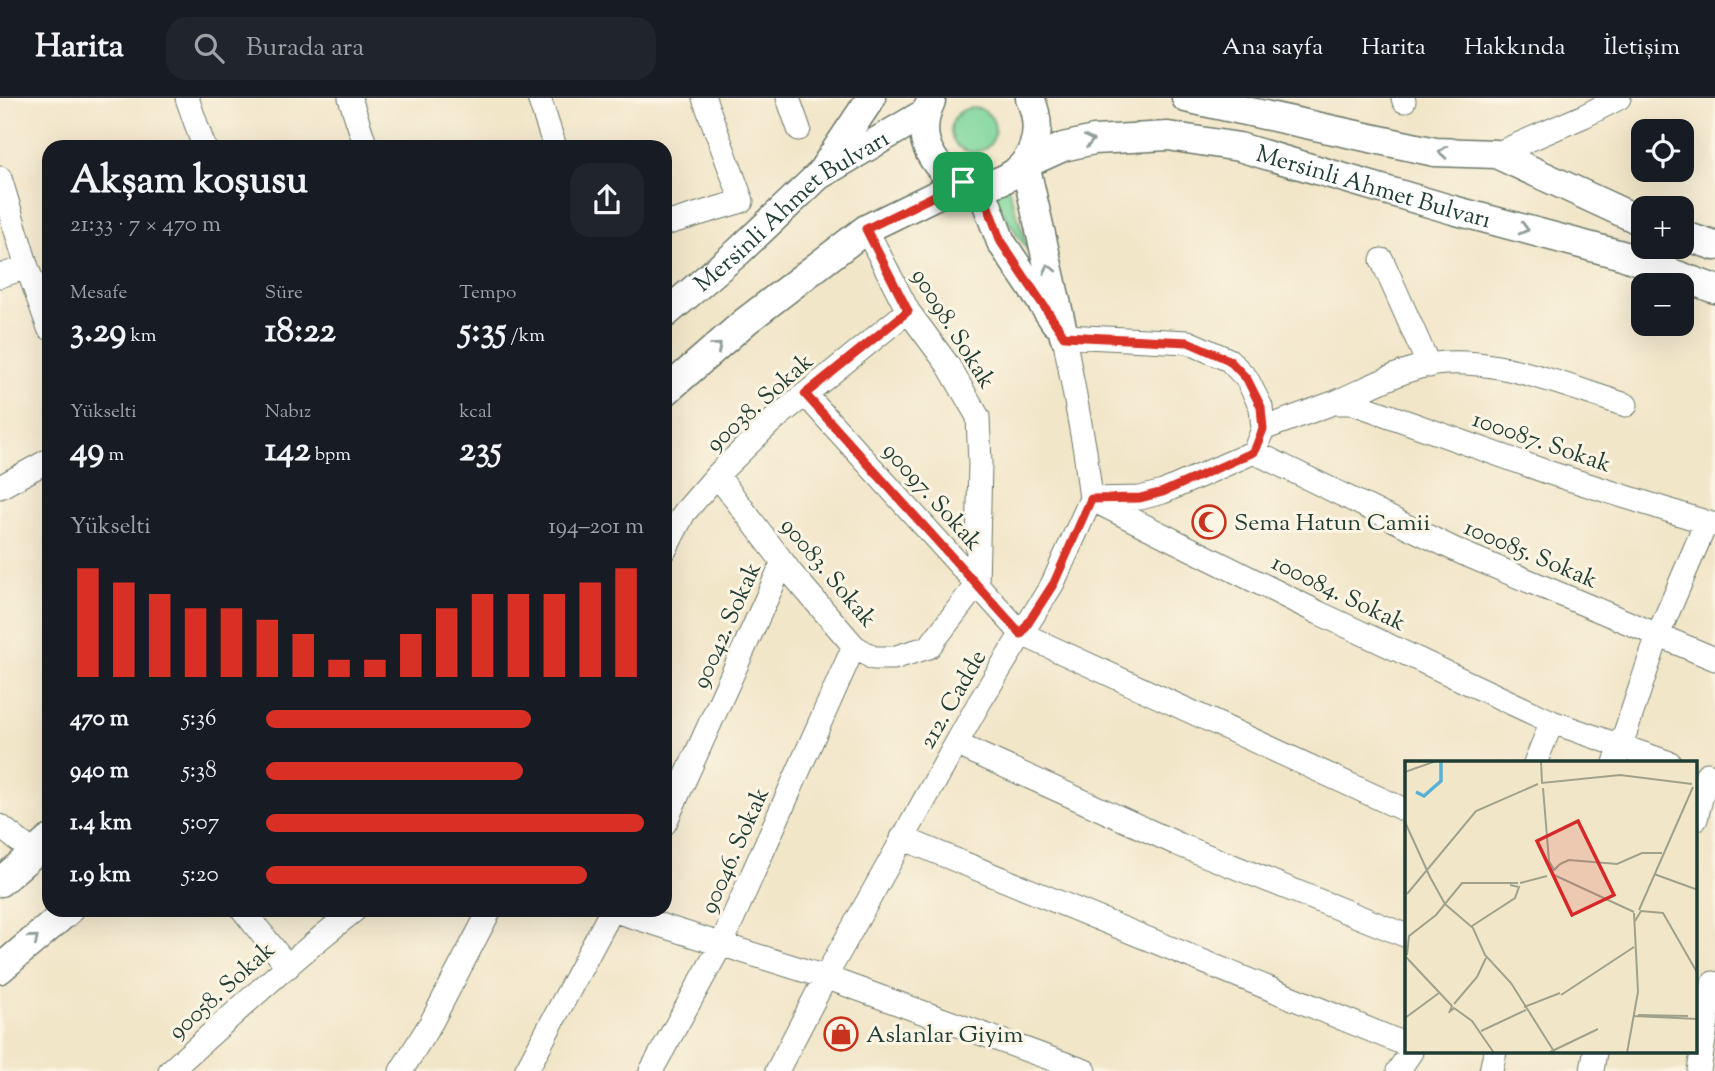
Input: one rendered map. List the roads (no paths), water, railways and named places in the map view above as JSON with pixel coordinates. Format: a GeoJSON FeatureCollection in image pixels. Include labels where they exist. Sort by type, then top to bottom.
{"type":"FeatureCollection","features":[{"type":"Feature","properties":{"kind":"main road"},"geometry":{"type":"LineString","coordinates":[[818,176],[871,98]]}},
{"type":"Feature","properties":{"kind":"main road"},"geometry":{"type":"LineString","coordinates":[[1030,98],[1036,112],[1038,130],[1034,148],[1025,163],[1064,336]]}},
{"type":"Feature","properties":{"kind":"main road","name":"Mersinli Ahmet Bulvarı"},"geometry":{"type":"LineString","coordinates":[[1186,98],[1435,152],[1496,154],[1631,216]]}},
{"type":"Feature","properties":{"kind":"main road"},"geometry":{"type":"LineString","coordinates":[[929,105],[925,139],[935,162],[947,174],[971,184],[1001,242],[1064,336]]}},
{"type":"Feature","properties":{"kind":"main road","name":"Mersinli Ahmet Bulvarı"},"geometry":{"type":"LineString","coordinates":[[672,308],[738,252],[818,176],[929,105]]}},
{"type":"Feature","properties":{"kind":"main road","name":"Mersinli Ahmet Bulvarı"},"geometry":{"type":"LineString","coordinates":[[971,184],[997,183],[1013,175],[1025,163],[1063,147],[1094,140],[1168,135],[1239,147],[1453,210],[1622,255],[1715,289]]}},
{"type":"Feature","properties":{"kind":"main road"},"geometry":{"type":"LineString","coordinates":[[672,385],[746,321],[866,229],[971,184]]}},
{"type":"Feature","properties":{"kind":"main road"},"geometry":{"type":"LineString","coordinates":[[1694,239],[1715,246]]}},
{"type":"Feature","properties":{"kind":"main road"},"geometry":{"type":"LineString","coordinates":[[0,881],[41,846]]}},
{"type":"Feature","properties":{"kind":"main road"},"geometry":{"type":"LineString","coordinates":[[0,969],[61,917]]}},
{"type":"Feature","properties":{"kind":"street"},"geometry":{"type":"LineString","coordinates":[[187,98],[202,140]]}},
{"type":"Feature","properties":{"kind":"street"},"geometry":{"type":"LineString","coordinates":[[350,98],[364,140]]}},
{"type":"Feature","properties":{"kind":"street"},"geometry":{"type":"LineString","coordinates":[[539,98],[553,140]]}},
{"type":"Feature","properties":{"kind":"street"},"geometry":{"type":"LineString","coordinates":[[672,222],[742,201],[704,98]]}},
{"type":"Feature","properties":{"kind":"street"},"geometry":{"type":"LineString","coordinates":[[788,98],[799,129]]}},
{"type":"Feature","properties":{"kind":"street"},"geometry":{"type":"LineString","coordinates":[[1496,154],[1580,107],[1619,98]]}},
{"type":"Feature","properties":{"kind":"street"},"geometry":{"type":"LineString","coordinates":[[0,178],[42,309]]}},
{"type":"Feature","properties":{"kind":"street","name":"90098. Sokak"},"geometry":{"type":"LineString","coordinates":[[866,229],[908,311],[948,365],[978,417],[980,464],[976,584]]}},
{"type":"Feature","properties":{"kind":"street"},"geometry":{"type":"LineString","coordinates":[[1382,260],[1429,366]]}},
{"type":"Feature","properties":{"kind":"street"},"geometry":{"type":"LineString","coordinates":[[0,276],[27,267]]}},
{"type":"Feature","properties":{"kind":"street","name":"90038. Sokak"},"geometry":{"type":"LineString","coordinates":[[672,536],[684,513],[717,475],[771,422],[908,311]]}},
{"type":"Feature","properties":{"kind":"street"},"geometry":{"type":"LineString","coordinates":[[1064,336],[1188,342],[1229,360],[1247,379],[1261,407],[1263,429],[1254,452],[1163,492],[1140,498],[1091,499],[1064,336]]}},
{"type":"Feature","properties":{"kind":"street"},"geometry":{"type":"LineString","coordinates":[[1263,429],[1343,403],[1416,368],[1451,361],[1499,366],[1626,405]]}},
{"type":"Feature","properties":{"kind":"street","name":"90097. Sokak"},"geometry":{"type":"LineString","coordinates":[[805,394],[1021,634]]}},
{"type":"Feature","properties":{"kind":"street","name":"100087. Sokak"},"geometry":{"type":"LineString","coordinates":[[1343,403],[1711,524]]}},
{"type":"Feature","properties":{"kind":"street","name":"100085. Sokak"},"geometry":{"type":"LineString","coordinates":[[1254,452],[1462,553],[1715,659]]}},
{"type":"Feature","properties":{"kind":"street"},"geometry":{"type":"LineString","coordinates":[[0,487],[42,464]]}},
{"type":"Feature","properties":{"kind":"street","name":"90083. Sokak"},"geometry":{"type":"LineString","coordinates":[[717,475],[783,562],[854,646],[873,658],[893,658],[929,647],[976,584]]}},
{"type":"Feature","properties":{"kind":"street","name":"212. Cadde"},"geometry":{"type":"LineString","coordinates":[[776,1071],[902,838],[1021,634],[1054,583],[1091,499]]}},
{"type":"Feature","properties":{"kind":"street","name":"100084. Sokak"},"geometry":{"type":"LineString","coordinates":[[1091,499],[1320,613],[1618,755],[1657,761]]}},
{"type":"Feature","properties":{"kind":"street"},"geometry":{"type":"LineString","coordinates":[[1618,755],[1658,635],[1711,524]]}},
{"type":"Feature","properties":{"kind":"street","name":"90042. Sokak"},"geometry":{"type":"LineString","coordinates":[[672,808],[783,562]]}},
{"type":"Feature","properties":{"kind":"street"},"geometry":{"type":"LineString","coordinates":[[1021,634],[1405,810]]}},
{"type":"Feature","properties":{"kind":"street","name":"90046. Sokak"},"geometry":{"type":"LineString","coordinates":[[651,1071],[721,944],[854,646]]}},
{"type":"Feature","properties":{"kind":"street"},"geometry":{"type":"LineString","coordinates":[[1536,761],[1552,722]]}},
{"type":"Feature","properties":{"kind":"street"},"geometry":{"type":"LineString","coordinates":[[956,744],[1180,845],[1405,935]]}},
{"type":"Feature","properties":{"kind":"street"},"geometry":{"type":"LineString","coordinates":[[1698,810],[1706,774]]}},
{"type":"Feature","properties":{"kind":"street"},"geometry":{"type":"LineString","coordinates":[[0,826],[41,846]]}},
{"type":"Feature","properties":{"kind":"street"},"geometry":{"type":"LineString","coordinates":[[902,838],[1405,1044]]}},
{"type":"Feature","properties":{"kind":"street"},"geometry":{"type":"LineString","coordinates":[[249,917],[288,967]]}},
{"type":"Feature","properties":{"kind":"street","name":"90058. Sokak"},"geometry":{"type":"LineString","coordinates":[[170,1071],[288,967],[307,947],[328,917]]}},
{"type":"Feature","properties":{"kind":"street","name":"90058. Sokak"},"geometry":{"type":"LineString","coordinates":[[307,947],[346,917]]}},
{"type":"Feature","properties":{"kind":"street"},"geometry":{"type":"LineString","coordinates":[[401,1071],[432,1021],[485,917]]}},
{"type":"Feature","properties":{"kind":"street"},"geometry":{"type":"LineString","coordinates":[[526,1071],[615,917]]}},
{"type":"Feature","properties":{"kind":"street"},"geometry":{"type":"LineString","coordinates":[[637,917],[825,977],[1085,1071]]}},
{"type":"Feature","properties":{"kind":"street"},"geometry":{"type":"LineString","coordinates":[[1699,1071],[1708,984]]}},
{"type":"Feature","properties":{"kind":"street"},"geometry":{"type":"LineString","coordinates":[[1398,1071],[1410,1054]]}},
{"type":"Feature","properties":{"kind":"place","name":"Sema Hatun Camii"},"geometry":{"type":"Point","coordinates":[1209,522]}},
{"type":"Feature","properties":{"kind":"place","name":"Aslanlar Giyim"},"geometry":{"type":"Point","coordinates":[841,1034]}}]}
